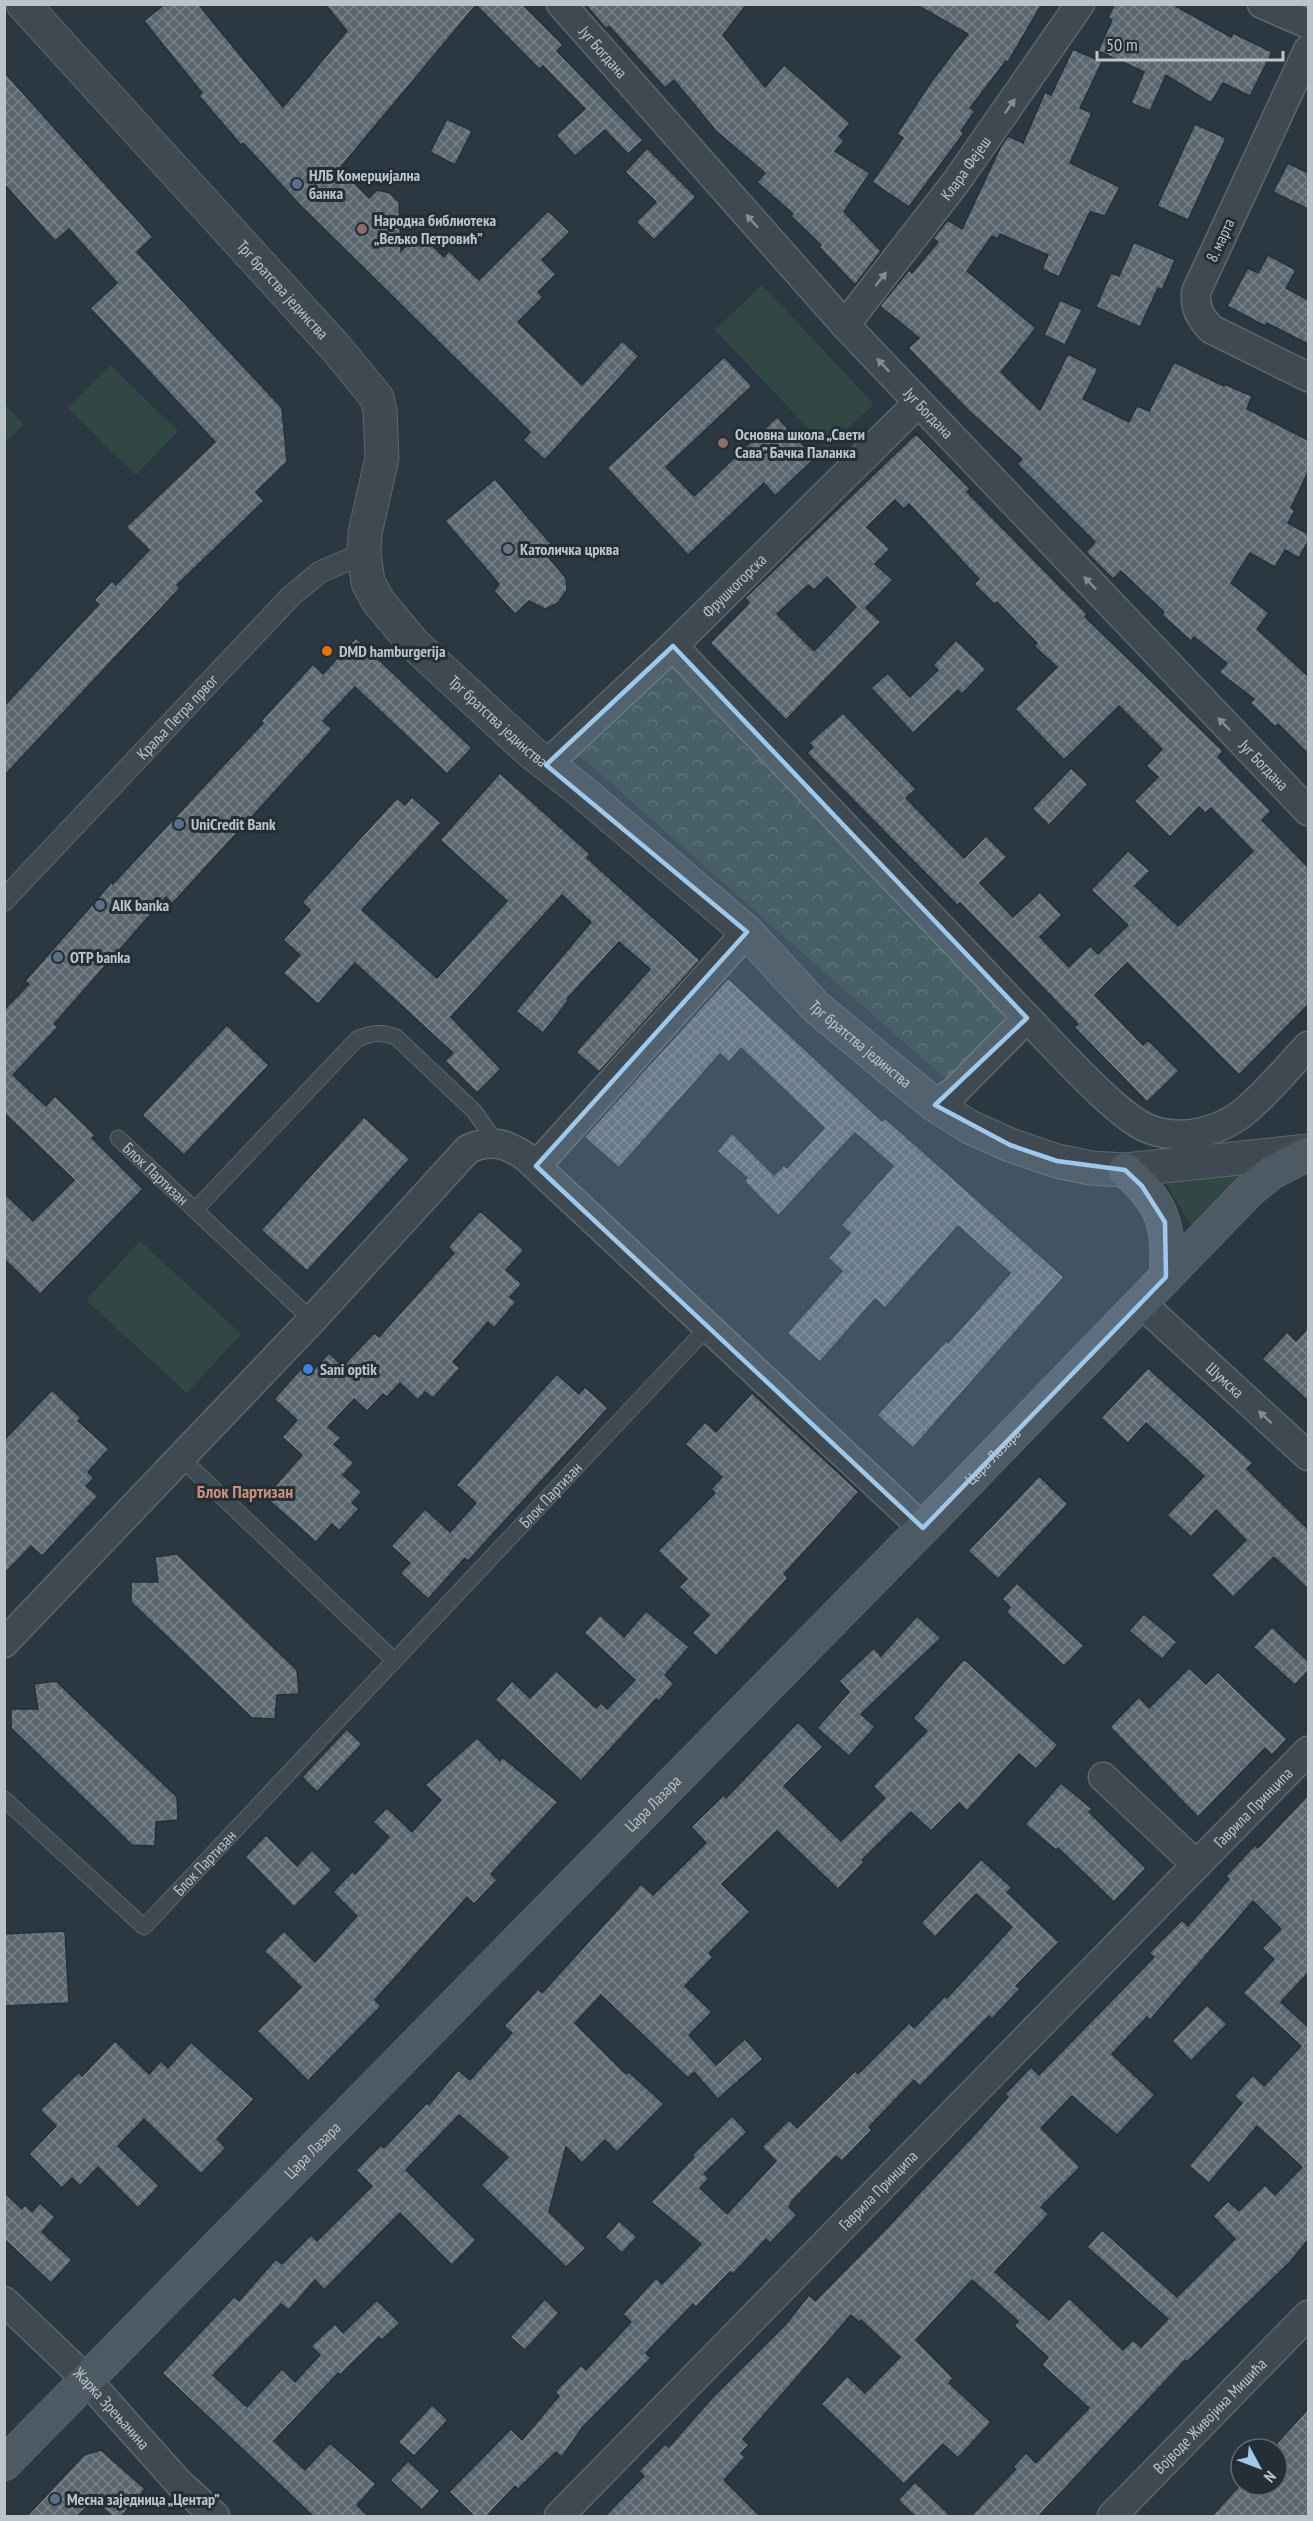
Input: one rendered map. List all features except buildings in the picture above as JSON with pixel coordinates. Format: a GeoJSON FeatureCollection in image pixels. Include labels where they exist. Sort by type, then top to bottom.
{"type":"FeatureCollection","features":[{"type":"Feature","properties":{"kind":"main road","name":"Цара Лазара"},"geometry":{"type":"LineString","coordinates":[[4,2464],[923,1528],[1249,1191],[1271,1173],[1308,1153]]}},
{"type":"Feature","properties":{"kind":"main road"},"geometry":{"type":"LineString","coordinates":[[1125,1170],[1142,1186],[1165,1222],[1169,1245],[1166,1276]]}},
{"type":"Feature","properties":{"kind":"street","name":"Трг братства јединства"},"geometry":{"type":"LineString","coordinates":[[23,4],[329,340],[377,398],[383,436],[382,458],[365,533],[364,553],[368,582],[378,601],[414,644],[546,765],[580,790],[747,932],[816,1006],[935,1105],[970,1127],[1010,1145],[1057,1161],[1091,1168],[1125,1170],[1308,1153]]}},
{"type":"Feature","properties":{"kind":"street","name":"Југ Богдана"},"geometry":{"type":"LineString","coordinates":[[561,4],[845,325],[1308,811]]}},
{"type":"Feature","properties":{"kind":"street","name":"Клара Фејеш"},"geometry":{"type":"LineString","coordinates":[[845,325],[957,182],[1080,4]]}},
{"type":"Feature","properties":{"kind":"street"},"geometry":{"type":"LineString","coordinates":[[1262,4],[1308,24]]}},
{"type":"Feature","properties":{"kind":"street","name":"8. марта"},"geometry":{"type":"LineString","coordinates":[[1308,50],[1196,292],[1196,306],[1201,319],[1211,329],[1308,377]]}},
{"type":"Feature","properties":{"kind":"street","name":"Фрушкогорска"},"geometry":{"type":"LineString","coordinates":[[546,765],[673,646],[918,403]]}},
{"type":"Feature","properties":{"kind":"street","name":"Краља Петра првог"},"geometry":{"type":"LineString","coordinates":[[4,900],[291,596],[320,572],[364,553]]}},
{"type":"Feature","properties":{"kind":"street"},"geometry":{"type":"LineString","coordinates":[[673,646],[1027,1018],[1127,1116],[1148,1129],[1177,1136],[1210,1130],[1243,1112],[1308,1046]]}},
{"type":"Feature","properties":{"kind":"street"},"geometry":{"type":"LineString","coordinates":[[536,1166],[747,932]]}},
{"type":"Feature","properties":{"kind":"street"},"geometry":{"type":"LineString","coordinates":[[935,1105],[956,1090],[1027,1018]]}},
{"type":"Feature","properties":{"kind":"street"},"geometry":{"type":"LineString","coordinates":[[4,1643],[312,1320],[468,1149],[483,1143],[510,1146],[536,1166],[923,1528]]}},
{"type":"Feature","properties":{"kind":"street","name":"Шумска"},"geometry":{"type":"LineString","coordinates":[[1142,1303],[1308,1456]]}},
{"type":"Feature","properties":{"kind":"street","name":"Гаврила Принципа"},"geometry":{"type":"LineString","coordinates":[[559,2517],[1308,1751]]}},
{"type":"Feature","properties":{"kind":"street"},"geometry":{"type":"LineString","coordinates":[[1103,1777],[1197,1865]]}},
{"type":"Feature","properties":{"kind":"street","name":"Жарка Зрењанина"},"geometry":{"type":"LineString","coordinates":[[4,2301],[87,2380],[179,2483],[215,2517]]}},
{"type":"Feature","properties":{"kind":"street","name":"Војводе Живојина Мишића"},"geometry":{"type":"LineString","coordinates":[[1112,2517],[1308,2315]]}},
{"type":"Feature","properties":{"kind":"lane","name":"Блок Партизан"},"geometry":{"type":"LineString","coordinates":[[195,1210],[357,1039],[370,1034],[382,1032],[396,1037],[474,1111],[496,1143]]}},
{"type":"Feature","properties":{"kind":"lane","name":"Блок Партизан"},"geometry":{"type":"LineString","coordinates":[[118,1138],[312,1320]]}},
{"type":"Feature","properties":{"kind":"lane","name":"Блок Партизан"},"geometry":{"type":"LineString","coordinates":[[4,1799],[144,1928],[707,1328]]}},
{"type":"Feature","properties":{"kind":"lane"},"geometry":{"type":"LineString","coordinates":[[180,1457],[394,1662]]}},
{"type":"Feature","properties":{"kind":"highlighted area"},"geometry":{"type":"Polygon","coordinates":[[[673,646],[1027,1018],[935,1105],[1010,1145],[1057,1161],[1125,1170],[1142,1186],[1165,1222],[1166,1277],[923,1528],[536,1166],[747,932],[546,765],[673,646]]]}},
{"type":"Feature","properties":{"kind":"green space"},"geometry":{"type":"Polygon","coordinates":[[[762,285],[874,404],[827,448],[715,330],[762,285]]]}},
{"type":"Feature","properties":{"kind":"green space"},"geometry":{"type":"Polygon","coordinates":[[[110,365],[178,431],[136,475],[68,408],[110,365]]]}},
{"type":"Feature","properties":{"kind":"green space"},"geometry":{"type":"Polygon","coordinates":[[[5,404],[24,425],[5,442],[5,404]]]}},
{"type":"Feature","properties":{"kind":"green space"},"geometry":{"type":"Polygon","coordinates":[[[675,666],[1011,1021],[949,1082],[578,754],[675,666]]]}},
{"type":"Feature","properties":{"kind":"green space"},"geometry":{"type":"Polygon","coordinates":[[[1235,1171],[1245,1180],[1195,1233],[1167,1185],[1167,1178],[1235,1171]]]}},
{"type":"Feature","properties":{"kind":"green space"},"geometry":{"type":"Polygon","coordinates":[[[140,1241],[241,1334],[187,1393],[86,1300],[140,1241]]]}},
{"type":"Feature","properties":{"kind":"place","name":"НЛБ Комерцијална банка"},"geometry":{"type":"Point","coordinates":[297,184]}},
{"type":"Feature","properties":{"kind":"place","name":"Народна библиотека „Вељко Петровић”"},"geometry":{"type":"Point","coordinates":[362,229]}},
{"type":"Feature","properties":{"kind":"place","name":"Основна школа „Свети Сава” Бачка Паланка"},"geometry":{"type":"Point","coordinates":[723,443]}},
{"type":"Feature","properties":{"kind":"place","name":"Католичка црква"},"geometry":{"type":"Point","coordinates":[508,549]}},
{"type":"Feature","properties":{"kind":"place","name":"DMD hamburgerija"},"geometry":{"type":"Point","coordinates":[327,651]}},
{"type":"Feature","properties":{"kind":"place","name":"UniCredit Bank"},"geometry":{"type":"Point","coordinates":[179,824]}},
{"type":"Feature","properties":{"kind":"place","name":"AIK banka"},"geometry":{"type":"Point","coordinates":[100,905]}},
{"type":"Feature","properties":{"kind":"place","name":"OTP banka"},"geometry":{"type":"Point","coordinates":[58,957]}},
{"type":"Feature","properties":{"kind":"place","name":"Sani optik"},"geometry":{"type":"Point","coordinates":[308,1369]}},
{"type":"Feature","properties":{"kind":"place","name":"Месна заједница „Центар”"},"geometry":{"type":"Point","coordinates":[55,2499]}},
{"type":"Feature","properties":{"kind":"district","name":"Блок Партизан"},"geometry":{"type":"Point","coordinates":[245,1491]}}]}
